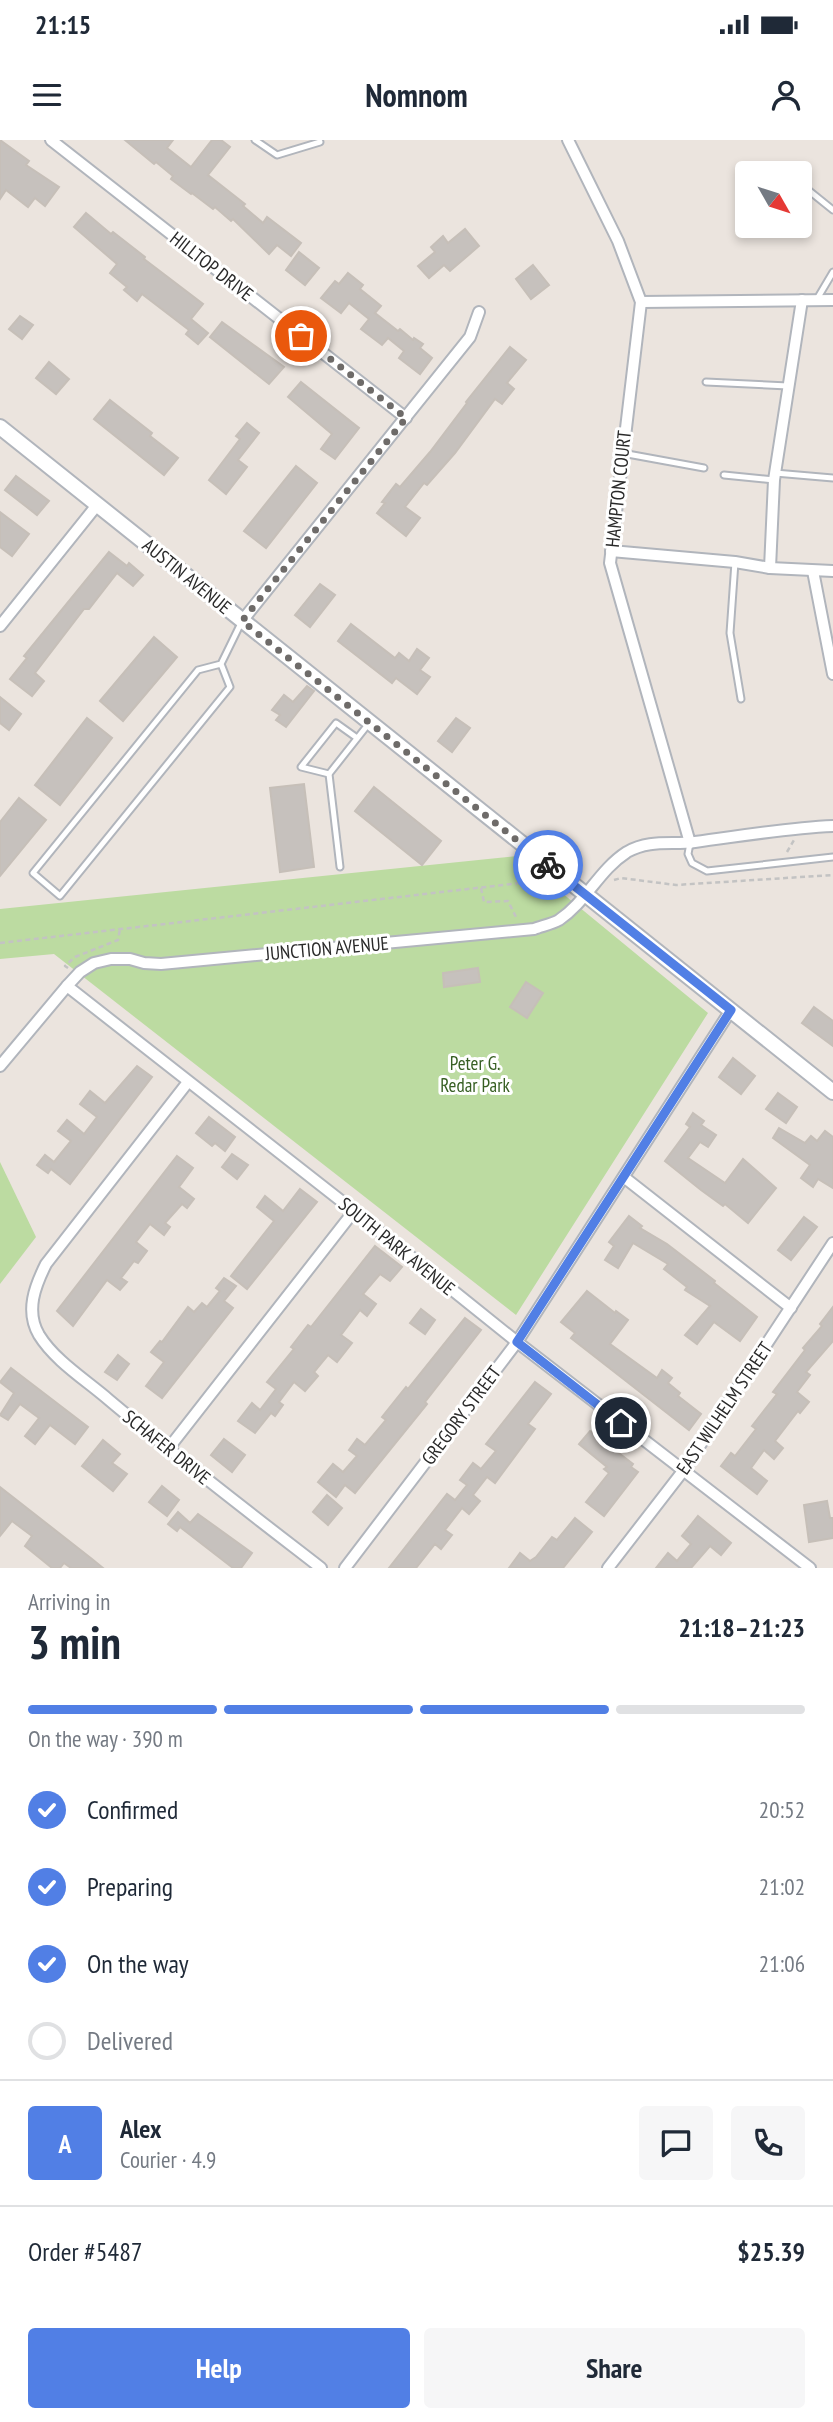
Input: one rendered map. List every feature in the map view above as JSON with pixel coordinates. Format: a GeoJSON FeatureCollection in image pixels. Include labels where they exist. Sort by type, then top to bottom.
{"type":"FeatureCollection","features":[{"type":"Feature","properties":{"kind":"street","name":"HILLTOP DRIVE"},"geometry":{"type":"LineString","coordinates":[[51,140],[406,418]]}},
{"type":"Feature","properties":{"kind":"street","name":"HAMPTON COURT"},"geometry":{"type":"LineString","coordinates":[[568,140],[618,241],[641,302],[610,563],[690,843]]}},
{"type":"Feature","properties":{"kind":"street"},"geometry":{"type":"LineString","coordinates":[[770,568],[775,476],[802,300]]}},
{"type":"Feature","properties":{"kind":"street"},"geometry":{"type":"LineString","coordinates":[[641,302],[833,300]]}},
{"type":"Feature","properties":{"kind":"street"},"geometry":{"type":"LineString","coordinates":[[242,621],[470,337],[479,312]]}},
{"type":"Feature","properties":{"kind":"street","name":"AUSTIN AVENUE"},"geometry":{"type":"LineString","coordinates":[[0,427],[370,722],[581,899],[731,1010],[833,1092]]}},
{"type":"Feature","properties":{"kind":"street"},"geometry":{"type":"LineString","coordinates":[[0,626],[97,505]]}},
{"type":"Feature","properties":{"kind":"street"},"geometry":{"type":"LineString","coordinates":[[611,551],[735,562],[770,568],[833,571]]}},
{"type":"Feature","properties":{"kind":"street"},"geometry":{"type":"LineString","coordinates":[[813,571],[833,674]]}},
{"type":"Feature","properties":{"kind":"street","name":"JUNCTION AVENUE"},"geometry":{"type":"LineString","coordinates":[[67,986],[80,972],[94,963],[111,959],[161,964],[524,930],[558,920],[581,899],[598,877],[629,851],[655,842],[690,843],[800,827],[833,826]]}},
{"type":"Feature","properties":{"kind":"street"},"geometry":{"type":"LineString","coordinates":[[0,1066],[67,986]]}},
{"type":"Feature","properties":{"kind":"street","name":"SOUTH PARK AVENUE"},"geometry":{"type":"LineString","coordinates":[[67,986],[517,1342],[810,1568]]}},
{"type":"Feature","properties":{"kind":"street","name":"GREGORY STREET"},"geometry":{"type":"LineString","coordinates":[[345,1568],[517,1342],[731,1010]]}},
{"type":"Feature","properties":{"kind":"street","name":"SCHAFER DRIVE"},"geometry":{"type":"LineString","coordinates":[[188,1082],[46,1264],[34,1288],[32,1311],[39,1336],[58,1357],[168,1450],[321,1568]]}},
{"type":"Feature","properties":{"kind":"street"},"geometry":{"type":"LineString","coordinates":[[625,1178],[791,1308]]}},
{"type":"Feature","properties":{"kind":"street"},"geometry":{"type":"LineString","coordinates":[[168,1450],[354,1211]]}},
{"type":"Feature","properties":{"kind":"street","name":"EAST WILHELM STREET"},"geometry":{"type":"LineString","coordinates":[[608,1568],[683,1471],[833,1242]]}},
{"type":"Feature","properties":{"kind":"lane"},"geometry":{"type":"LineString","coordinates":[[255,140],[277,155],[320,142]]}},
{"type":"Feature","properties":{"kind":"lane"},"geometry":{"type":"LineString","coordinates":[[812,193],[833,210]]}},
{"type":"Feature","properties":{"kind":"lane"},"geometry":{"type":"LineString","coordinates":[[817,300],[833,272]]}},
{"type":"Feature","properties":{"kind":"lane"},"geometry":{"type":"LineString","coordinates":[[706,382],[789,386]]}},
{"type":"Feature","properties":{"kind":"lane"},"geometry":{"type":"LineString","coordinates":[[622,453],[704,468]]}},
{"type":"Feature","properties":{"kind":"lane"},"geometry":{"type":"LineString","coordinates":[[724,475],[833,478]]}},
{"type":"Feature","properties":{"kind":"lane"},"geometry":{"type":"LineString","coordinates":[[735,562],[730,633],[741,699]]}},
{"type":"Feature","properties":{"kind":"lane"},"geometry":{"type":"LineString","coordinates":[[221,664],[198,670],[33,873],[60,895],[230,687],[221,664],[242,621]]}},
{"type":"Feature","properties":{"kind":"lane"},"geometry":{"type":"LineString","coordinates":[[340,867],[329,774],[370,722]]}},
{"type":"Feature","properties":{"kind":"lane"},"geometry":{"type":"LineString","coordinates":[[329,774],[301,767],[336,723],[357,738]]}},
{"type":"Feature","properties":{"kind":"lane"},"geometry":{"type":"LineString","coordinates":[[690,843],[688,854],[692,863],[707,871],[833,857]]}},
{"type":"Feature","properties":{"kind":"path"},"geometry":{"type":"LineString","coordinates":[[611,883],[621,878],[676,885],[833,875]]}},
{"type":"Feature","properties":{"kind":"path"},"geometry":{"type":"LineString","coordinates":[[0,943],[520,883],[547,894],[581,899]]}},
{"type":"Feature","properties":{"kind":"path"},"geometry":{"type":"LineString","coordinates":[[481,888],[484,902],[508,901],[524,930]]}},
{"type":"Feature","properties":{"kind":"green space","name":"Peter G. Redar Park"},"geometry":{"type":"Polygon","coordinates":[[[517,856],[708,1013],[516,1315],[54,954],[0,959],[0,909],[517,856]]]}},
{"type":"Feature","properties":{"kind":"green space"},"geometry":{"type":"Polygon","coordinates":[[[0,1162],[36,1237],[0,1284],[0,1162]]]}},
{"type":"Feature","properties":{"kind":"building"},"geometry":{"type":"Polygon","coordinates":[[[0,140],[29,161],[26,165],[59,187],[45,206],[35,198],[28,207],[6,190],[0,199],[0,140]]]}},
{"type":"Feature","properties":{"kind":"building"},"geometry":{"type":"Polygon","coordinates":[[[125,140],[173,140],[167,148],[191,167],[212,140],[221,140],[230,147],[208,175],[245,204],[243,206],[263,223],[267,217],[301,243],[291,256],[277,245],[269,254],[233,219],[231,221],[215,207],[213,209],[191,194],[171,179],[173,176],[156,162],[154,164],[125,140]]]}},
{"type":"Feature","properties":{"kind":"building"},"geometry":{"type":"Polygon","coordinates":[[[86,213],[203,304],[191,319],[208,333],[198,344],[186,334],[189,330],[142,294],[137,301],[124,290],[127,287],[110,273],[117,264],[74,227],[86,213]]]}},
{"type":"Feature","properties":{"kind":"building"},"geometry":{"type":"Polygon","coordinates":[[[465,229],[479,246],[450,271],[444,265],[429,278],[418,266],[435,252],[431,247],[443,236],[448,243],[465,229]]]}},
{"type":"Feature","properties":{"kind":"building"},"geometry":{"type":"Polygon","coordinates":[[[299,252],[319,268],[305,285],[286,270],[299,252]]]}},
{"type":"Feature","properties":{"kind":"building"},"geometry":{"type":"Polygon","coordinates":[[[533,265],[549,285],[531,299],[516,279],[533,265]]]}},
{"type":"Feature","properties":{"kind":"building"},"geometry":{"type":"Polygon","coordinates":[[[348,273],[363,285],[360,289],[381,306],[375,313],[398,331],[400,329],[413,340],[414,338],[423,344],[420,348],[432,358],[420,374],[399,358],[404,351],[388,338],[382,345],[361,329],[369,319],[349,303],[341,313],[321,298],[335,281],[339,284],[348,273]]]}},
{"type":"Feature","properties":{"kind":"building"},"geometry":{"type":"Polygon","coordinates":[[[20,316],[33,325],[22,339],[9,329],[20,316]]]}},
{"type":"Feature","properties":{"kind":"building"},"geometry":{"type":"Polygon","coordinates":[[[222,322],[284,367],[269,384],[210,337],[222,322]]]}},
{"type":"Feature","properties":{"kind":"building"},"geometry":{"type":"Polygon","coordinates":[[[510,347],[526,360],[507,383],[514,389],[502,404],[495,399],[455,453],[427,485],[424,483],[405,507],[420,518],[406,536],[377,513],[385,503],[382,502],[396,484],[400,487],[430,452],[510,347]]]}},
{"type":"Feature","properties":{"kind":"building"},"geometry":{"type":"Polygon","coordinates":[[[49,362],[69,379],[56,394],[36,378],[49,362]]]}},
{"type":"Feature","properties":{"kind":"building"},"geometry":{"type":"Polygon","coordinates":[[[301,382],[359,428],[335,459],[321,449],[332,434],[288,397],[301,382]]]}},
{"type":"Feature","properties":{"kind":"building"},"geometry":{"type":"Polygon","coordinates":[[[110,400],[152,433],[150,436],[178,458],[164,475],[94,419],[110,400]]]}},
{"type":"Feature","properties":{"kind":"building"},"geometry":{"type":"Polygon","coordinates":[[[247,423],[259,433],[238,460],[247,467],[226,494],[209,480],[240,439],[236,436],[247,423]]]}},
{"type":"Feature","properties":{"kind":"building"},"geometry":{"type":"Polygon","coordinates":[[[296,466],[317,483],[266,548],[244,531],[296,466]]]}},
{"type":"Feature","properties":{"kind":"building"},"geometry":{"type":"Polygon","coordinates":[[[16,476],[49,501],[37,515],[5,490],[16,476]]]}},
{"type":"Feature","properties":{"kind":"building"},"geometry":{"type":"Polygon","coordinates":[[[0,512],[29,534],[12,556],[0,547],[0,512]]]}},
{"type":"Feature","properties":{"kind":"building"},"geometry":{"type":"Polygon","coordinates":[[[109,552],[143,575],[133,586],[117,573],[89,609],[84,609],[35,673],[44,681],[32,696],[10,679],[27,658],[24,656],[109,552]]]}},
{"type":"Feature","properties":{"kind":"building"},"geometry":{"type":"Polygon","coordinates":[[[320,584],[335,595],[310,627],[295,615],[320,584]]]}},
{"type":"Feature","properties":{"kind":"building"},"geometry":{"type":"Polygon","coordinates":[[[351,624],[395,658],[399,653],[409,661],[417,649],[429,658],[420,670],[430,677],[417,694],[396,678],[392,683],[338,641],[351,624]]]}},
{"type":"Feature","properties":{"kind":"building"},"geometry":{"type":"Polygon","coordinates":[[[154,637],[177,657],[123,721],[100,701],[154,637]]]}},
{"type":"Feature","properties":{"kind":"building"},"geometry":{"type":"Polygon","coordinates":[[[307,686],[314,691],[286,727],[276,720],[280,715],[272,710],[284,695],[293,702],[307,686]]]}},
{"type":"Feature","properties":{"kind":"building"},"geometry":{"type":"Polygon","coordinates":[[[0,697],[21,714],[9,730],[0,723],[0,697]]]}},
{"type":"Feature","properties":{"kind":"building"},"geometry":{"type":"Polygon","coordinates":[[[87,718],[112,738],[60,805],[35,785],[87,718]]]}},
{"type":"Feature","properties":{"kind":"building"},"geometry":{"type":"Polygon","coordinates":[[[456,718],[470,728],[452,752],[438,741],[456,718]]]}},
{"type":"Feature","properties":{"kind":"building"},"geometry":{"type":"Polygon","coordinates":[[[304,784],[314,867],[280,872],[270,788],[304,784]]]}},
{"type":"Feature","properties":{"kind":"building"},"geometry":{"type":"Polygon","coordinates":[[[374,787],[441,841],[422,865],[355,811],[374,787]]]}},
{"type":"Feature","properties":{"kind":"building"},"geometry":{"type":"Polygon","coordinates":[[[19,798],[46,820],[0,876],[0,822],[19,798]]]}},
{"type":"Feature","properties":{"kind":"building"},"geometry":{"type":"Polygon","coordinates":[[[478,968],[480,982],[444,987],[443,973],[478,968]]]}},
{"type":"Feature","properties":{"kind":"building"},"geometry":{"type":"Polygon","coordinates":[[[526,982],[543,993],[527,1018],[510,1007],[526,982]]]}},
{"type":"Feature","properties":{"kind":"building"},"geometry":{"type":"Polygon","coordinates":[[[814,1007],[833,1021],[833,1046],[802,1023],[814,1007]]]}},
{"type":"Feature","properties":{"kind":"building"},"geometry":{"type":"Polygon","coordinates":[[[733,1058],[755,1076],[741,1094],[719,1077],[733,1058]]]}},
{"type":"Feature","properties":{"kind":"building"},"geometry":{"type":"Polygon","coordinates":[[[137,1066],[152,1077],[70,1184],[51,1169],[48,1173],[37,1165],[45,1155],[54,1162],[71,1141],[58,1131],[67,1120],[84,1134],[97,1117],[80,1104],[90,1091],[105,1103],[137,1066]]]}},
{"type":"Feature","properties":{"kind":"building"},"geometry":{"type":"Polygon","coordinates":[[[778,1093],[797,1107],[786,1123],[766,1109],[778,1093]]]}},
{"type":"Feature","properties":{"kind":"building"},"geometry":{"type":"Polygon","coordinates":[[[693,1113],[704,1121],[701,1125],[716,1135],[708,1147],[700,1142],[688,1158],[725,1183],[743,1159],[776,1188],[748,1223],[665,1161],[690,1127],[686,1124],[693,1113]]]}},
{"type":"Feature","properties":{"kind":"building"},"geometry":{"type":"Polygon","coordinates":[[[209,1117],[235,1137],[225,1151],[215,1143],[212,1146],[196,1133],[209,1117]]]}},
{"type":"Feature","properties":{"kind":"building"},"geometry":{"type":"Polygon","coordinates":[[[779,1128],[805,1143],[811,1136],[817,1141],[825,1131],[833,1137],[833,1188],[818,1179],[813,1187],[801,1178],[810,1165],[773,1138],[779,1128]]]}},
{"type":"Feature","properties":{"kind":"building"},"geometry":{"type":"Polygon","coordinates":[[[232,1154],[248,1165],[237,1179],[222,1167],[232,1154]]]}},
{"type":"Feature","properties":{"kind":"building"},"geometry":{"type":"Polygon","coordinates":[[[177,1156],[193,1168],[179,1187],[194,1199],[187,1208],[182,1204],[165,1223],[170,1227],[164,1235],[150,1224],[136,1242],[147,1251],[138,1263],[134,1261],[121,1278],[127,1282],[120,1290],[107,1280],[73,1326],[57,1311],[177,1156]]]}},
{"type":"Feature","properties":{"kind":"building"},"geometry":{"type":"Polygon","coordinates":[[[300,1189],[317,1202],[247,1289],[231,1276],[274,1221],[257,1207],[265,1196],[283,1211],[300,1189]]]}},
{"type":"Feature","properties":{"kind":"building"},"geometry":{"type":"Polygon","coordinates":[[[629,1216],[642,1226],[640,1228],[667,1244],[757,1317],[740,1341],[714,1322],[697,1344],[685,1335],[710,1306],[685,1290],[687,1287],[664,1269],[668,1264],[633,1243],[618,1268],[605,1260],[614,1246],[609,1242],[629,1216]]]}},
{"type":"Feature","properties":{"kind":"building"},"geometry":{"type":"Polygon","coordinates":[[[804,1217],[817,1227],[791,1260],[778,1250],[804,1217]]]}},
{"type":"Feature","properties":{"kind":"building"},"geometry":{"type":"Polygon","coordinates":[[[375,1246],[402,1267],[390,1281],[380,1274],[363,1294],[376,1304],[367,1316],[360,1310],[341,1335],[352,1343],[337,1362],[328,1355],[314,1372],[318,1376],[305,1391],[294,1382],[279,1402],[283,1405],[275,1416],[271,1413],[255,1433],[238,1421],[252,1403],[260,1410],[276,1389],[267,1382],[294,1349],[291,1347],[308,1325],[311,1327],[375,1246]]]}},
{"type":"Feature","properties":{"kind":"building"},"geometry":{"type":"Polygon","coordinates":[[[224,1278],[236,1286],[224,1301],[233,1308],[162,1398],[146,1386],[164,1362],[151,1352],[162,1342],[188,1307],[194,1312],[202,1303],[207,1307],[220,1291],[216,1288],[224,1278]]]}},
{"type":"Feature","properties":{"kind":"building"},"geometry":{"type":"Polygon","coordinates":[[[587,1291],[628,1320],[610,1344],[657,1378],[662,1370],[672,1378],[668,1383],[680,1393],[678,1396],[701,1414],[689,1430],[571,1338],[575,1333],[561,1322],[587,1291]]]}},
{"type":"Feature","properties":{"kind":"building"},"geometry":{"type":"Polygon","coordinates":[[[833,1307],[833,1341],[806,1372],[810,1375],[797,1392],[809,1402],[800,1413],[798,1411],[775,1441],[783,1448],[774,1459],[764,1450],[751,1468],[767,1481],[757,1494],[721,1466],[731,1453],[735,1456],[756,1429],[752,1426],[777,1394],[773,1392],[833,1307]]]}},
{"type":"Feature","properties":{"kind":"building"},"geometry":{"type":"Polygon","coordinates":[[[421,1309],[435,1320],[425,1334],[410,1323],[421,1309]]]}},
{"type":"Feature","properties":{"kind":"building"},"geometry":{"type":"Polygon","coordinates":[[[465,1318],[481,1330],[425,1402],[427,1404],[355,1493],[345,1485],[336,1497],[318,1482],[333,1464],[343,1472],[357,1456],[349,1450],[357,1439],[365,1445],[386,1420],[382,1417],[465,1318]]]}},
{"type":"Feature","properties":{"kind":"building"},"geometry":{"type":"Polygon","coordinates":[[[118,1355],[129,1364],[117,1380],[105,1372],[118,1355]]]}},
{"type":"Feature","properties":{"kind":"building"},"geometry":{"type":"Polygon","coordinates":[[[11,1368],[88,1427],[75,1444],[50,1425],[35,1444],[25,1436],[39,1418],[20,1404],[8,1420],[0,1415],[14,1393],[0,1382],[11,1368]]]}},
{"type":"Feature","properties":{"kind":"building"},"geometry":{"type":"Polygon","coordinates":[[[535,1382],[551,1394],[528,1424],[535,1429],[495,1483],[487,1477],[473,1495],[480,1501],[469,1514],[462,1508],[445,1530],[452,1535],[441,1549],[435,1544],[416,1568],[389,1568],[447,1494],[455,1500],[467,1485],[460,1480],[473,1463],[481,1469],[496,1451],[486,1444],[535,1382]]]}},
{"type":"Feature","properties":{"kind":"building"},"geometry":{"type":"Polygon","coordinates":[[[590,1431],[633,1464],[631,1467],[638,1472],[604,1516],[586,1502],[609,1473],[604,1469],[607,1467],[579,1444],[590,1431]]]}},
{"type":"Feature","properties":{"kind":"building"},"geometry":{"type":"Polygon","coordinates":[[[224,1439],[245,1455],[232,1472],[211,1455],[224,1439]]]}},
{"type":"Feature","properties":{"kind":"building"},"geometry":{"type":"Polygon","coordinates":[[[103,1440],[120,1454],[112,1463],[127,1474],[113,1491],[82,1466],[103,1440]]]}},
{"type":"Feature","properties":{"kind":"building"},"geometry":{"type":"Polygon","coordinates":[[[162,1486],[179,1500],[167,1516],[149,1502],[162,1486]]]}},
{"type":"Feature","properties":{"kind":"building"},"geometry":{"type":"Polygon","coordinates":[[[0,1487],[103,1568],[71,1568],[64,1563],[60,1568],[52,1568],[25,1546],[32,1536],[12,1521],[0,1536],[0,1487]]]}},
{"type":"Feature","properties":{"kind":"building"},"geometry":{"type":"Polygon","coordinates":[[[327,1495],[342,1508],[328,1525],[313,1512],[327,1495]]]}},
{"type":"Feature","properties":{"kind":"building"},"geometry":{"type":"Polygon","coordinates":[[[827,1501],[830,1518],[833,1518],[833,1538],[809,1542],[804,1505],[827,1501]]]}},
{"type":"Feature","properties":{"kind":"building"},"geometry":{"type":"Polygon","coordinates":[[[178,1512],[190,1523],[198,1514],[252,1553],[241,1568],[233,1568],[180,1527],[177,1531],[168,1524],[178,1512]]]}},
{"type":"Feature","properties":{"kind":"building"},"geometry":{"type":"Polygon","coordinates":[[[698,1516],[731,1543],[721,1555],[710,1546],[691,1568],[656,1568],[668,1553],[677,1561],[691,1544],[682,1536],[698,1516]]]}},
{"type":"Feature","properties":{"kind":"building"},"geometry":{"type":"Polygon","coordinates":[[[575,1518],[592,1532],[563,1568],[509,1568],[520,1553],[530,1561],[536,1557],[552,1537],[557,1540],[575,1518]]]}},
{"type":"Feature","properties":{"kind":"way so far"},"geometry":{"type":"LineString","coordinates":[[301,336],[406,418],[242,621],[548,865]]}},
{"type":"Feature","properties":{"kind":"route"},"geometry":{"type":"LineString","coordinates":[[548,865],[731,1010],[517,1342],[621,1423]]}}]}
